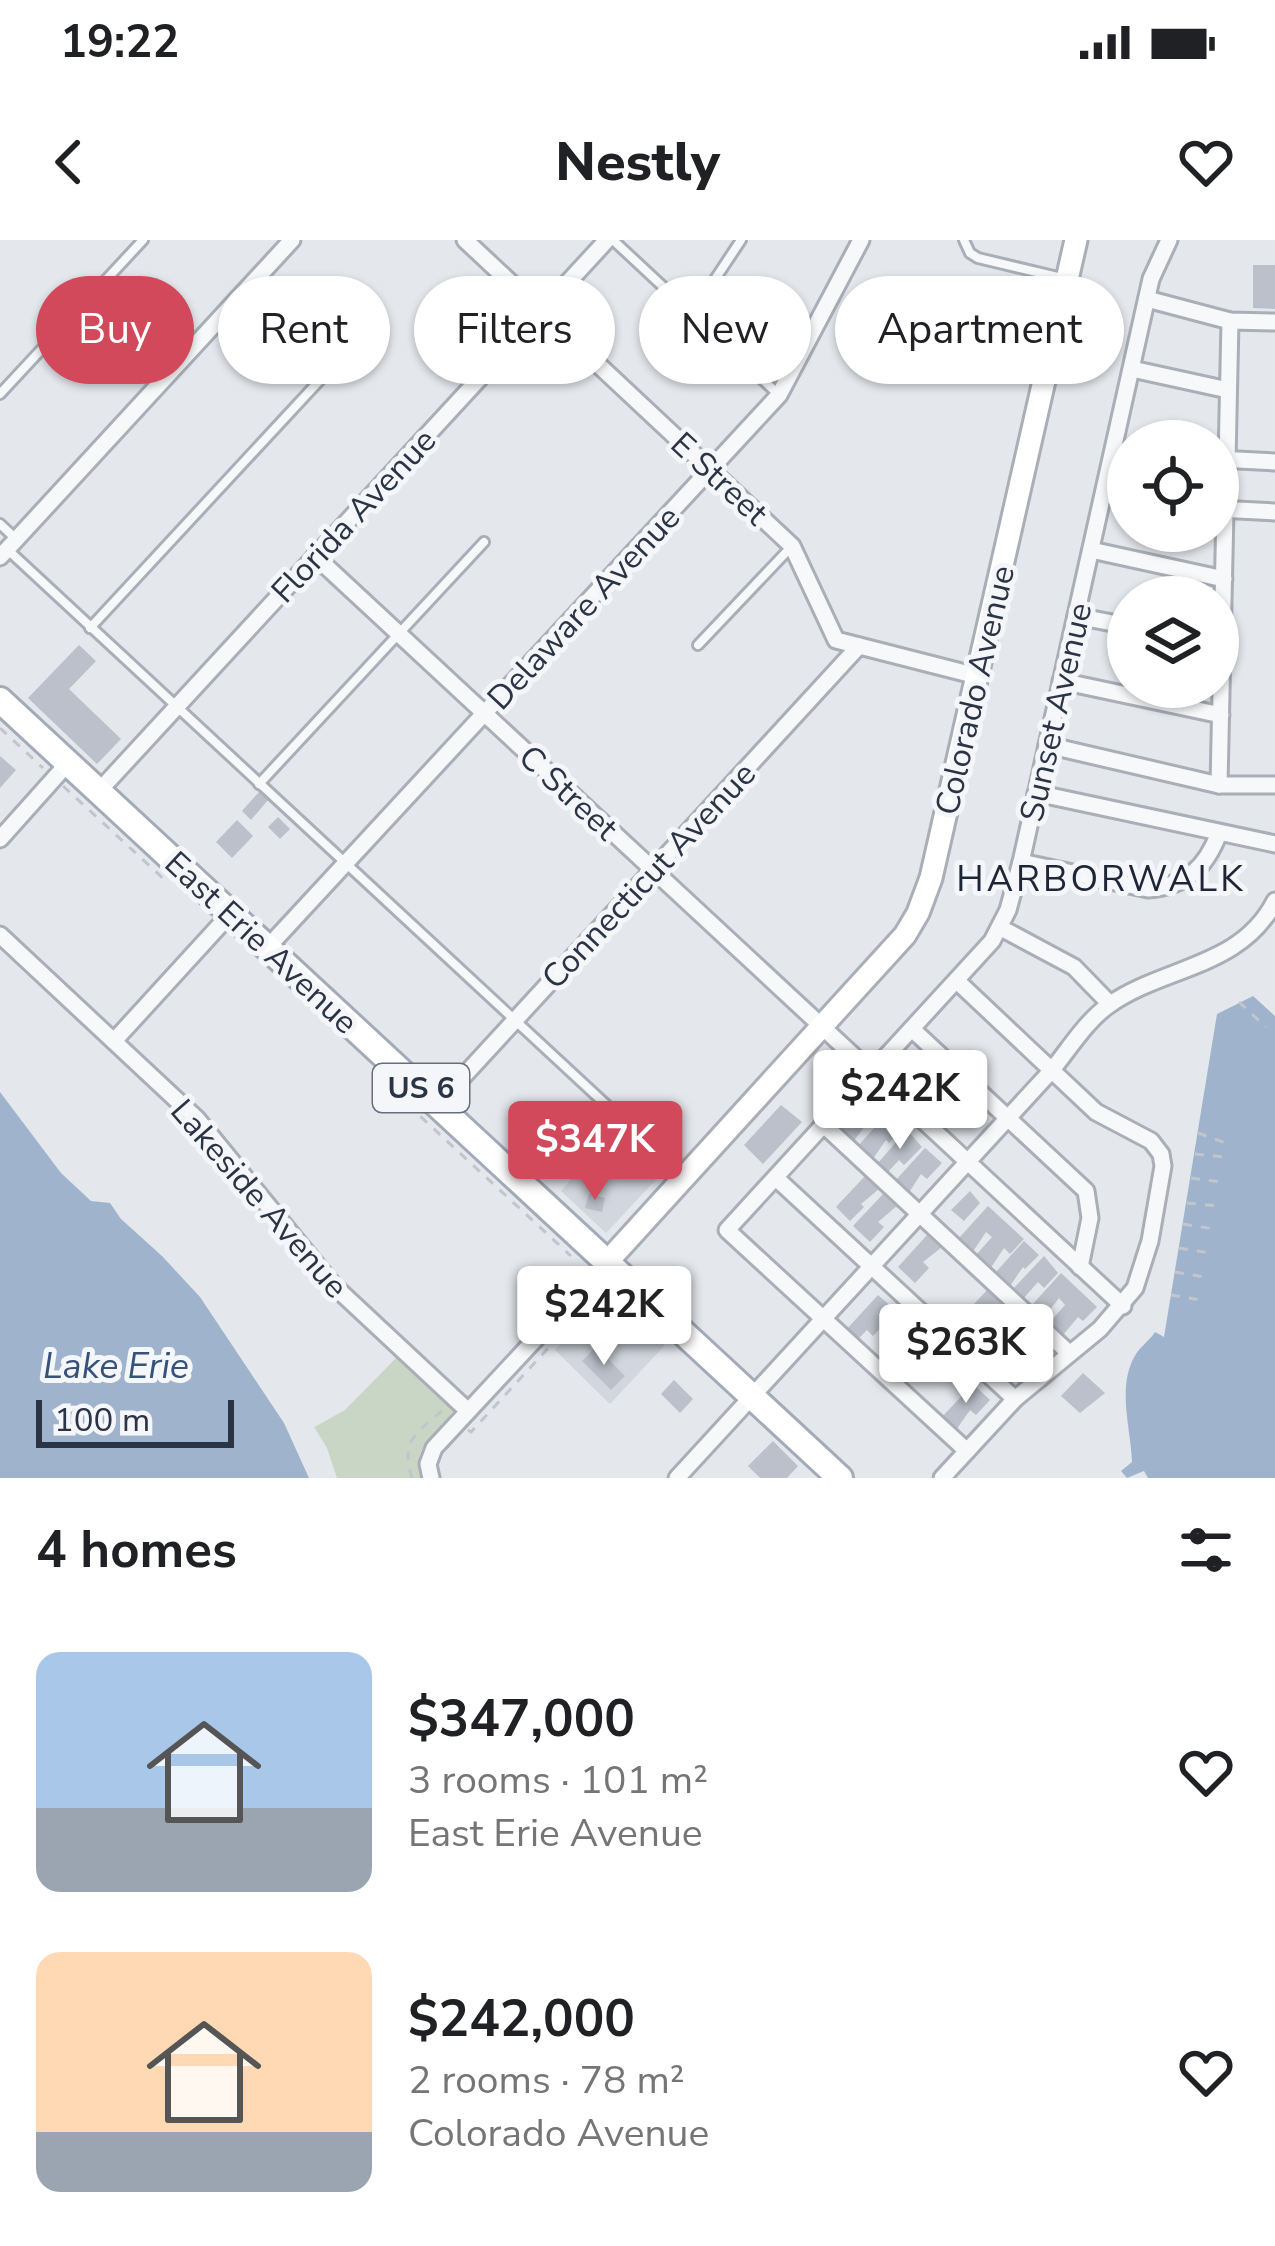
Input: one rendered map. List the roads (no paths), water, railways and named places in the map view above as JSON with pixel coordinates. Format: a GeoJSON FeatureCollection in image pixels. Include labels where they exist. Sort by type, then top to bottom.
{"type":"FeatureCollection","features":[{"type":"Feature","properties":{"kind":"main road","name":"Colorado Avenue"},"geometry":{"type":"LineString","coordinates":[[1068,276],[1076,240]]}},
{"type":"Feature","properties":{"kind":"main road","name":"Colorado Avenue"},"geometry":{"type":"LineString","coordinates":[[601,1269],[905,935],[924,902],[1043,384]]}},
{"type":"Feature","properties":{"kind":"main road","name":"East Erie Avenue"},"geometry":{"type":"LineString","coordinates":[[0,700],[61,771],[99,791],[438,1104],[601,1269],[840,1478]]}},
{"type":"Feature","properties":{"kind":"street"},"geometry":{"type":"LineString","coordinates":[[8,548],[292,240]]}},
{"type":"Feature","properties":{"kind":"street","name":"E Street"},"geometry":{"type":"LineString","coordinates":[[465,240],[504,276]]}},
{"type":"Feature","properties":{"kind":"street","name":"Florida Avenue"},"geometry":{"type":"LineString","coordinates":[[575,276],[610,240]]}},
{"type":"Feature","properties":{"kind":"street","name":"Delaware Avenue"},"geometry":{"type":"LineString","coordinates":[[268,947],[779,395],[861,240]]}},
{"type":"Feature","properties":{"kind":"street","name":"Sunset Avenue"},"geometry":{"type":"LineString","coordinates":[[1127,420],[1132,368],[1154,268],[1168,240]]}},
{"type":"Feature","properties":{"kind":"street"},"geometry":{"type":"LineString","coordinates":[[1147,299],[1229,321],[1275,322]]}},
{"type":"Feature","properties":{"kind":"street"},"geometry":{"type":"LineString","coordinates":[[1225,420],[1229,321]]}},
{"type":"Feature","properties":{"kind":"street"},"geometry":{"type":"LineString","coordinates":[[1132,368],[1228,390]]}},
{"type":"Feature","properties":{"kind":"street","name":"E Street"},"geometry":{"type":"LineString","coordinates":[[615,379],[792,546],[836,640],[859,646]]}},
{"type":"Feature","properties":{"kind":"street","name":"Florida Avenue"},"geometry":{"type":"LineString","coordinates":[[99,791],[473,384]]}},
{"type":"Feature","properties":{"kind":"street"},"geometry":{"type":"LineString","coordinates":[[1239,461],[1275,462]]}},
{"type":"Feature","properties":{"kind":"street","name":"Sunset Avenue"},"geometry":{"type":"LineString","coordinates":[[824,1319],[728,1230],[1001,928],[1021,862],[1106,485]]}},
{"type":"Feature","properties":{"kind":"street"},"geometry":{"type":"LineString","coordinates":[[1239,510],[1275,512]]}},
{"type":"Feature","properties":{"kind":"street"},"geometry":{"type":"LineString","coordinates":[[1090,550],[1210,576]]}},
{"type":"Feature","properties":{"kind":"street","name":"C Street"},"geometry":{"type":"LineString","coordinates":[[315,556],[1123,1306]]}},
{"type":"Feature","properties":{"kind":"street"},"geometry":{"type":"LineString","coordinates":[[1076,616],[1107,622]]}},
{"type":"Feature","properties":{"kind":"street"},"geometry":{"type":"LineString","coordinates":[[859,646],[977,676]]}},
{"type":"Feature","properties":{"kind":"street","name":"Connecticut Avenue"},"geometry":{"type":"LineString","coordinates":[[438,1104],[859,646]]}},
{"type":"Feature","properties":{"kind":"street"},"geometry":{"type":"LineString","coordinates":[[1061,681],[1221,715]]}},
{"type":"Feature","properties":{"kind":"street"},"geometry":{"type":"LineString","coordinates":[[1220,784],[1221,708]]}},
{"type":"Feature","properties":{"kind":"street"},"geometry":{"type":"LineString","coordinates":[[1047,745],[1220,784],[1275,785]]}},
{"type":"Feature","properties":{"kind":"street"},"geometry":{"type":"LineString","coordinates":[[0,839],[61,771]]}},
{"type":"Feature","properties":{"kind":"street"},"geometry":{"type":"LineString","coordinates":[[1036,793],[1275,844]]}},
{"type":"Feature","properties":{"kind":"street"},"geometry":{"type":"LineString","coordinates":[[1021,862],[1155,889],[1180,882],[1200,868],[1219,833]]}},
{"type":"Feature","properties":{"kind":"street"},"geometry":{"type":"LineString","coordinates":[[676,1478],[1110,1004],[1239,945],[1275,901]]}},
{"type":"Feature","properties":{"kind":"street"},"geometry":{"type":"LineString","coordinates":[[114,1040],[231,913]]}},
{"type":"Feature","properties":{"kind":"street"},"geometry":{"type":"LineString","coordinates":[[1001,928],[1074,967],[1110,1004]]}},
{"type":"Feature","properties":{"kind":"street","name":"Lakeside Avenue"},"geometry":{"type":"LineString","coordinates":[[0,935],[205,1127],[339,1292],[463,1416]]}},
{"type":"Feature","properties":{"kind":"street"},"geometry":{"type":"LineString","coordinates":[[942,1478],[1015,1399],[1123,1306],[1139,1281],[1163,1166],[1151,1141],[1102,1118],[957,981]]}},
{"type":"Feature","properties":{"kind":"street"},"geometry":{"type":"LineString","coordinates":[[912,1029],[1088,1194],[1090,1218],[1080,1267]]}},
{"type":"Feature","properties":{"kind":"street"},"geometry":{"type":"LineString","coordinates":[[825,1126],[1069,1353]]}},
{"type":"Feature","properties":{"kind":"street"},"geometry":{"type":"LineString","coordinates":[[776,1178],[1015,1399]]}},
{"type":"Feature","properties":{"kind":"street","name":"Colorado Avenue"},"geometry":{"type":"LineString","coordinates":[[431,1478],[428,1460],[463,1416],[601,1269]]}},
{"type":"Feature","properties":{"kind":"street"},"geometry":{"type":"LineString","coordinates":[[824,1319],[967,1451]]}},
{"type":"Feature","properties":{"kind":"lane"},"geometry":{"type":"LineString","coordinates":[[0,394],[143,240]]}},
{"type":"Feature","properties":{"kind":"lane"},"geometry":{"type":"LineString","coordinates":[[610,240],[650,276]]}},
{"type":"Feature","properties":{"kind":"lane"},"geometry":{"type":"LineString","coordinates":[[717,276],[741,240]]}},
{"type":"Feature","properties":{"kind":"lane"},"geometry":{"type":"LineString","coordinates":[[964,240],[978,258],[1051,276]]}},
{"type":"Feature","properties":{"kind":"lane"},"geometry":{"type":"LineString","coordinates":[[90,628],[315,384]]}},
{"type":"Feature","properties":{"kind":"lane"},"geometry":{"type":"LineString","coordinates":[[767,384],[779,395]]}},
{"type":"Feature","properties":{"kind":"lane"},"geometry":{"type":"LineString","coordinates":[[0,524],[8,548],[90,628],[684,1177]]}},
{"type":"Feature","properties":{"kind":"lane"},"geometry":{"type":"LineString","coordinates":[[259,784],[484,542]]}},
{"type":"Feature","properties":{"kind":"lane"},"geometry":{"type":"LineString","coordinates":[[698,645],[792,546]]}},
{"type":"Feature","properties":{"kind":"water"},"geometry":{"type":"Polygon","coordinates":[[[1253,996],[1275,1016],[1275,1478],[1148,1478],[1144,1471],[1127,1478],[1121,1471],[1132,1462],[1127,1380],[1140,1348],[1155,1332],[1164,1337],[1217,1014],[1253,996]]]}},
{"type":"Feature","properties":{"kind":"water","name":"Lake Erie"},"geometry":{"type":"Polygon","coordinates":[[[0,1071],[81,1177],[157,1235],[331,1478],[0,1478],[0,1071]]]}},
{"type":"Feature","properties":{"kind":"district","name":"HARBORWALK"},"geometry":{"type":"Point","coordinates":[1101,878]}}]}
